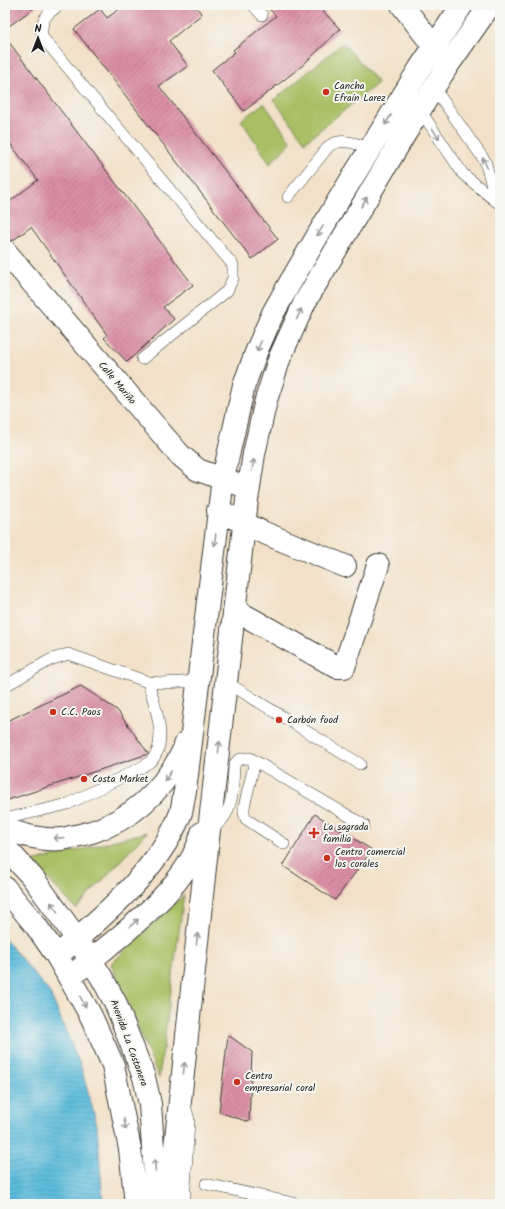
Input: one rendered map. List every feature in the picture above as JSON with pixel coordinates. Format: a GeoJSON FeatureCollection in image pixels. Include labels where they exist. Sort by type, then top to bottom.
{"type":"FeatureCollection","features":[{"type":"Feature","properties":{"kind":"street"},"geometry":{"type":"LineString","coordinates":[[402,5],[448,65]]}},
{"type":"Feature","properties":{"kind":"street"},"geometry":{"type":"LineString","coordinates":[[57,956],[128,892],[152,863],[169,837],[180,814],[185,791],[218,510],[223,478],[244,385],[273,313],[420,68],[462,5]]}},
{"type":"Feature","properties":{"kind":"street"},"geometry":{"type":"LineString","coordinates":[[169,1204],[208,834],[249,488],[254,454],[266,400],[280,357],[305,302],[434,87],[490,5]]}},
{"type":"Feature","properties":{"kind":"street","name":"Calle Mariño"},"geometry":{"type":"LineString","coordinates":[[5,251],[180,455],[198,470],[249,488]]}},
{"type":"Feature","properties":{"kind":"street"},"geometry":{"type":"LineString","coordinates":[[218,510],[245,522],[262,532],[345,566]]}},
{"type":"Feature","properties":{"kind":"street"},"geometry":{"type":"LineString","coordinates":[[235,610],[337,667],[344,667],[378,565]]}},
{"type":"Feature","properties":{"kind":"street"},"geometry":{"type":"LineString","coordinates":[[5,829],[27,837],[62,839],[90,833],[116,823],[141,806],[163,784],[183,752],[197,691]]}},
{"type":"Feature","properties":{"kind":"street"},"geometry":{"type":"LineString","coordinates":[[70,977],[98,955],[161,899],[180,876],[201,837],[214,786]]}},
{"type":"Feature","properties":{"kind":"street","name":"Avenida La Costanera"},"geometry":{"type":"LineString","coordinates":[[5,847],[32,878],[77,939],[98,955],[144,1077],[150,1104],[157,1204]]}},
{"type":"Feature","properties":{"kind":"street"},"geometry":{"type":"LineString","coordinates":[[5,888],[36,926],[70,977],[91,1016],[113,1065],[130,1149],[136,1204]]}},
{"type":"Feature","properties":{"kind":"lane"},"geometry":{"type":"LineString","coordinates":[[59,5],[45,16],[41,25],[42,36],[233,265],[232,278],[227,291],[142,359]]}},
{"type":"Feature","properties":{"kind":"lane"},"geometry":{"type":"LineString","coordinates":[[253,5],[262,15]]}},
{"type":"Feature","properties":{"kind":"lane"},"geometry":{"type":"LineString","coordinates":[[420,68],[485,162],[498,203]]}},
{"type":"Feature","properties":{"kind":"lane"},"geometry":{"type":"LineString","coordinates":[[408,89],[462,174],[498,203]]}},
{"type":"Feature","properties":{"kind":"lane"},"geometry":{"type":"LineString","coordinates":[[288,197],[330,146],[336,142],[342,140],[371,148]]}},
{"type":"Feature","properties":{"kind":"lane"},"geometry":{"type":"LineString","coordinates":[[5,686],[50,660],[68,654],[148,682],[163,683],[197,691]]}},
{"type":"Feature","properties":{"kind":"lane"},"geometry":{"type":"LineString","coordinates":[[5,817],[9,818],[68,804],[142,767],[152,760],[159,747],[159,719],[148,682]]}},
{"type":"Feature","properties":{"kind":"lane"},"geometry":{"type":"LineString","coordinates":[[226,682],[360,764]]}},
{"type":"Feature","properties":{"kind":"lane"},"geometry":{"type":"LineString","coordinates":[[208,834],[222,820],[228,810],[231,801],[234,765],[237,760],[242,758],[250,758],[256,761],[364,825]]}},
{"type":"Feature","properties":{"kind":"lane"},"geometry":{"type":"LineString","coordinates":[[256,761],[244,807],[246,819],[284,844]]}},
{"type":"Feature","properties":{"kind":"lane"},"geometry":{"type":"LineString","coordinates":[[181,1095],[189,1120],[184,1204]]}},
{"type":"Feature","properties":{"kind":"lane"},"geometry":{"type":"LineString","coordinates":[[206,1184],[294,1204]]}},
{"type":"Feature","properties":{"kind":"green space","name":"Cancha Efraín Larez"},"geometry":{"type":"Polygon","coordinates":[[[343,43],[378,83],[305,142],[274,100],[343,43]]]}},
{"type":"Feature","properties":{"kind":"green space"},"geometry":{"type":"Polygon","coordinates":[[[264,103],[291,142],[270,164],[241,120],[264,103]]]}},
{"type":"Feature","properties":{"kind":"green space"},"geometry":{"type":"Polygon","coordinates":[[[147,832],[76,909],[32,862],[147,832]]]}},
{"type":"Feature","properties":{"kind":"green space"},"geometry":{"type":"Polygon","coordinates":[[[184,895],[159,1078],[111,964],[184,895]]]}},
{"type":"Feature","properties":{"kind":"water"},"geometry":{"type":"Polygon","coordinates":[[[5,939],[50,993],[81,1067],[97,1125],[103,1204],[5,1204],[5,939]]]}},
{"type":"Feature","properties":{"kind":"building"},"geometry":{"type":"Polygon","coordinates":[[[5,5],[38,5],[5,29],[5,5]]]}},
{"type":"Feature","properties":{"kind":"building"},"geometry":{"type":"Polygon","coordinates":[[[125,5],[194,5],[202,14],[169,41],[188,66],[159,86],[278,239],[252,259],[74,29],[100,9],[107,18],[125,5]]]}},
{"type":"Feature","properties":{"kind":"building"},"geometry":{"type":"Polygon","coordinates":[[[265,5],[317,5],[340,29],[303,65],[244,111],[212,70],[235,52],[233,50],[276,16],[265,5]]]}},
{"type":"Feature","properties":{"kind":"building"},"geometry":{"type":"Polygon","coordinates":[[[5,37],[193,285],[163,307],[174,319],[127,362],[104,338],[107,335],[31,227],[12,241],[5,232],[5,205],[38,180],[5,137],[5,37]]]}},
{"type":"Feature","properties":{"kind":"building"},"geometry":{"type":"Polygon","coordinates":[[[81,686],[117,710],[148,754],[5,801],[5,722],[81,686]]]}},
{"type":"Feature","properties":{"kind":"building","name":"Centro comercial los corales"},"geometry":{"type":"Polygon","coordinates":[[[315,814],[372,850],[335,900],[283,866],[315,814]]]}},
{"type":"Feature","properties":{"kind":"building","name":"Centro empresarial coral"},"geometry":{"type":"Polygon","coordinates":[[[228,1035],[252,1052],[249,1122],[219,1112],[228,1035]]]}},
{"type":"Feature","properties":{"kind":"place","name":"Cancha Efraín Larez"},"geometry":{"type":"Point","coordinates":[326,92]}},
{"type":"Feature","properties":{"kind":"place","name":"C.C. Paos"},"geometry":{"type":"Point","coordinates":[53,712]}},
{"type":"Feature","properties":{"kind":"place","name":"Carbón food"},"geometry":{"type":"Point","coordinates":[279,720]}},
{"type":"Feature","properties":{"kind":"place","name":"Costa Market"},"geometry":{"type":"Point","coordinates":[84,779]}},
{"type":"Feature","properties":{"kind":"place","name":"La sagrada familia"},"geometry":{"type":"Point","coordinates":[314,833]}},
{"type":"Feature","properties":{"kind":"place","name":"Centro comercial los corales"},"geometry":{"type":"Point","coordinates":[327,858]}},
{"type":"Feature","properties":{"kind":"place","name":"Centro empresarial coral"},"geometry":{"type":"Point","coordinates":[237,1082]}}]}
